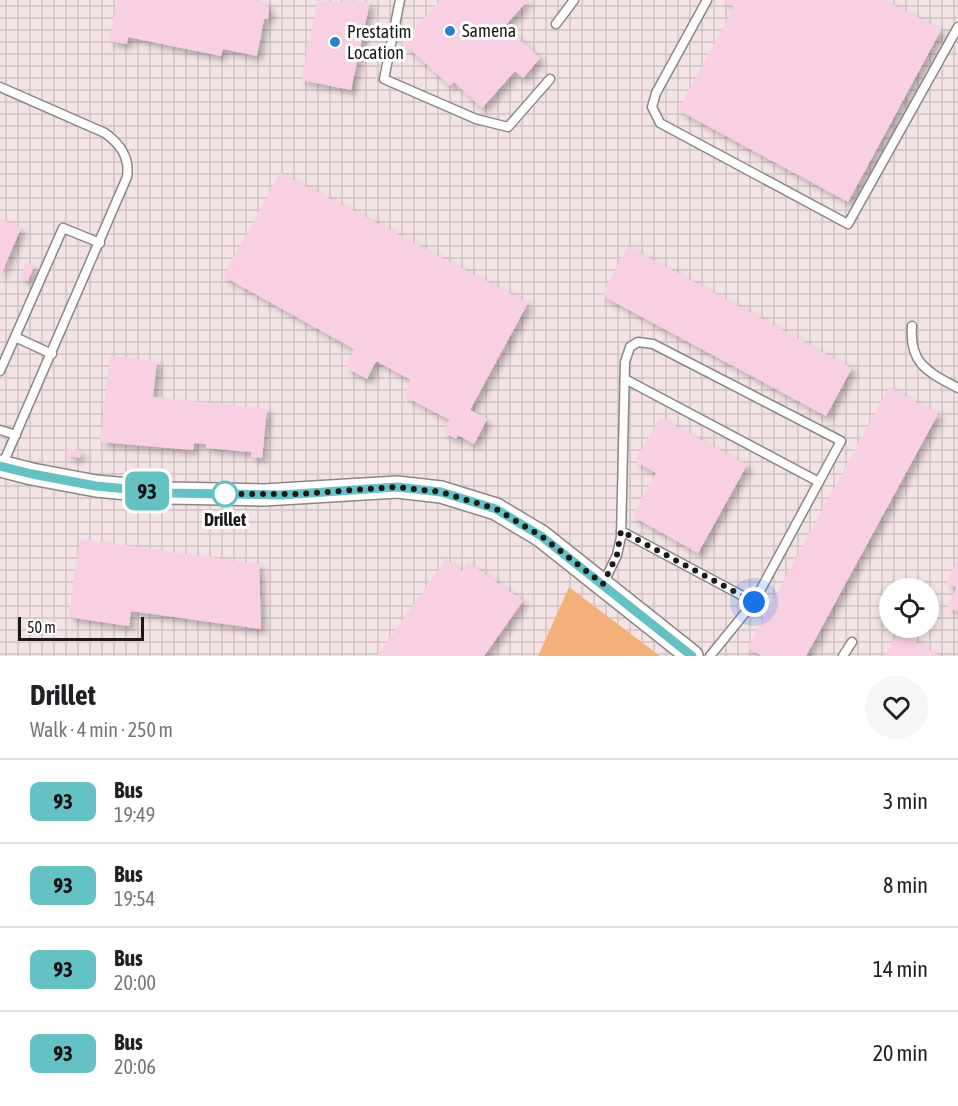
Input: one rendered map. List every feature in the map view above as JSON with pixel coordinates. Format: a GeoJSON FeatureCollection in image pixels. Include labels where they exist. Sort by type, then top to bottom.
{"type":"FeatureCollection","features":[{"type":"Feature","properties":{"kind":"street"},"geometry":{"type":"LineString","coordinates":[[1,466],[96,486],[170,493],[276,495],[397,487],[441,492],[496,509],[541,536],[692,656]]}},
{"type":"Feature","properties":{"kind":"lane"},"geometry":{"type":"LineString","coordinates":[[400,0],[384,79],[476,119],[508,127],[550,79]]}},
{"type":"Feature","properties":{"kind":"lane"},"geometry":{"type":"LineString","coordinates":[[556,24],[574,0]]}},
{"type":"Feature","properties":{"kind":"lane"},"geometry":{"type":"LineString","coordinates":[[707,0],[656,93],[652,107],[660,123],[848,224],[958,27]]}},
{"type":"Feature","properties":{"kind":"lane"},"geometry":{"type":"LineString","coordinates":[[0,87],[105,133],[123,150],[127,159],[128,177],[1,466]]}},
{"type":"Feature","properties":{"kind":"lane"},"geometry":{"type":"LineString","coordinates":[[0,371],[63,228],[100,243]]}},
{"type":"Feature","properties":{"kind":"lane"},"geometry":{"type":"LineString","coordinates":[[912,326],[911,339],[916,359],[930,374],[958,388]]}},
{"type":"Feature","properties":{"kind":"lane"},"geometry":{"type":"LineString","coordinates":[[15,337],[52,354]]}},
{"type":"Feature","properties":{"kind":"lane"},"geometry":{"type":"LineString","coordinates":[[603,584],[617,555],[621,531],[625,362],[630,347],[638,342],[652,344],[841,441],[754,602],[710,656]]}},
{"type":"Feature","properties":{"kind":"lane"},"geometry":{"type":"LineString","coordinates":[[625,379],[819,482]]}},
{"type":"Feature","properties":{"kind":"lane"},"geometry":{"type":"LineString","coordinates":[[0,430],[16,435]]}},
{"type":"Feature","properties":{"kind":"lane"},"geometry":{"type":"LineString","coordinates":[[621,531],[754,602]]}},
{"type":"Feature","properties":{"kind":"lane"},"geometry":{"type":"LineString","coordinates":[[843,656],[852,642]]}},
{"type":"Feature","properties":{"kind":"shaded area"},"geometry":{"type":"Polygon","coordinates":[[[0,0],[958,0],[958,656],[660,656],[569,587],[538,656],[0,656],[0,0]]]}},
{"type":"Feature","properties":{"kind":"shaded area"},"geometry":{"type":"Polygon","coordinates":[[[569,587],[660,656],[538,656],[569,587]]]}},
{"type":"Feature","properties":{"kind":"building"},"geometry":{"type":"Polygon","coordinates":[[[117,0],[254,0],[263,2],[268,6],[269,11],[268,19],[264,19],[257,56],[223,49],[221,56],[128,37],[127,44],[109,41],[117,0]]]}},
{"type":"Feature","properties":{"kind":"building","name":"Prestatim Location"},"geometry":{"type":"Polygon","coordinates":[[[318,0],[342,3],[343,0],[370,2],[351,90],[301,80],[318,0]]]}},
{"type":"Feature","properties":{"kind":"building"},"geometry":{"type":"Polygon","coordinates":[[[440,0],[528,0],[505,26],[540,58],[523,78],[515,71],[482,108],[454,82],[450,86],[402,42],[440,0]]]}},
{"type":"Feature","properties":{"kind":"building"},"geometry":{"type":"Polygon","coordinates":[[[721,0],[885,0],[941,30],[848,202],[678,110],[734,7],[721,0]]]}},
{"type":"Feature","properties":{"kind":"building"},"geometry":{"type":"Polygon","coordinates":[[[280,173],[528,303],[470,410],[487,419],[474,444],[458,435],[456,439],[443,432],[450,420],[406,397],[411,380],[376,361],[367,379],[345,367],[354,349],[223,276],[280,173]]]}},
{"type":"Feature","properties":{"kind":"building"},"geometry":{"type":"Polygon","coordinates":[[[0,219],[21,228],[0,277],[0,219]]]}},
{"type":"Feature","properties":{"kind":"building"},"geometry":{"type":"Polygon","coordinates":[[[628,246],[852,368],[826,416],[601,295],[628,246]]]}},
{"type":"Feature","properties":{"kind":"building"},"geometry":{"type":"Polygon","coordinates":[[[26,262],[34,266],[28,281],[20,278],[26,262]]]}},
{"type":"Feature","properties":{"kind":"building"},"geometry":{"type":"Polygon","coordinates":[[[110,356],[157,361],[153,397],[267,409],[262,458],[251,457],[251,452],[206,448],[206,444],[194,443],[193,450],[100,442],[110,356]]]}},
{"type":"Feature","properties":{"kind":"building"},"geometry":{"type":"Polygon","coordinates":[[[889,387],[938,414],[806,656],[762,656],[747,648],[889,387]]]}},
{"type":"Feature","properties":{"kind":"building"},"geometry":{"type":"Polygon","coordinates":[[[660,417],[747,465],[698,553],[632,516],[656,473],[635,461],[660,417]]]}},
{"type":"Feature","properties":{"kind":"building"},"geometry":{"type":"Polygon","coordinates":[[[68,448],[81,451],[80,458],[66,455],[68,448]]]}},
{"type":"Feature","properties":{"kind":"building"},"geometry":{"type":"Polygon","coordinates":[[[80,539],[259,564],[261,629],[131,611],[129,626],[68,617],[80,539]]]}},
{"type":"Feature","properties":{"kind":"building"},"geometry":{"type":"Polygon","coordinates":[[[446,559],[462,571],[468,562],[523,601],[484,656],[377,656],[446,559]]]}},
{"type":"Feature","properties":{"kind":"building"},"geometry":{"type":"Polygon","coordinates":[[[958,560],[958,612],[947,606],[957,588],[946,582],[958,560]]]}},
{"type":"Feature","properties":{"kind":"building"},"geometry":{"type":"Polygon","coordinates":[[[895,638],[909,638],[941,656],[885,656],[895,638]]]}},
{"type":"Feature","properties":{"kind":"bus line","name":"93"},"geometry":{"type":"LineString","coordinates":[[0,466],[96,486],[170,493],[281,495],[397,487],[441,492],[496,509],[541,536],[692,656]]}},
{"type":"Feature","properties":{"kind":"place","name":"Samena"},"geometry":{"type":"Point","coordinates":[450,31]}},
{"type":"Feature","properties":{"kind":"place","name":"Prestatim Location"},"geometry":{"type":"Point","coordinates":[335,42]}},
{"type":"Feature","properties":{"kind":"place","name":"Drillet"},"geometry":{"type":"Point","coordinates":[225,494]}},
{"type":"Feature","properties":{"kind":"route"},"geometry":{"type":"LineString","coordinates":[[225,494],[217,494],[264,495],[298,494],[397,487],[441,492],[496,509],[541,536],[603,584],[617,555],[621,531],[754,602]]}}]}
